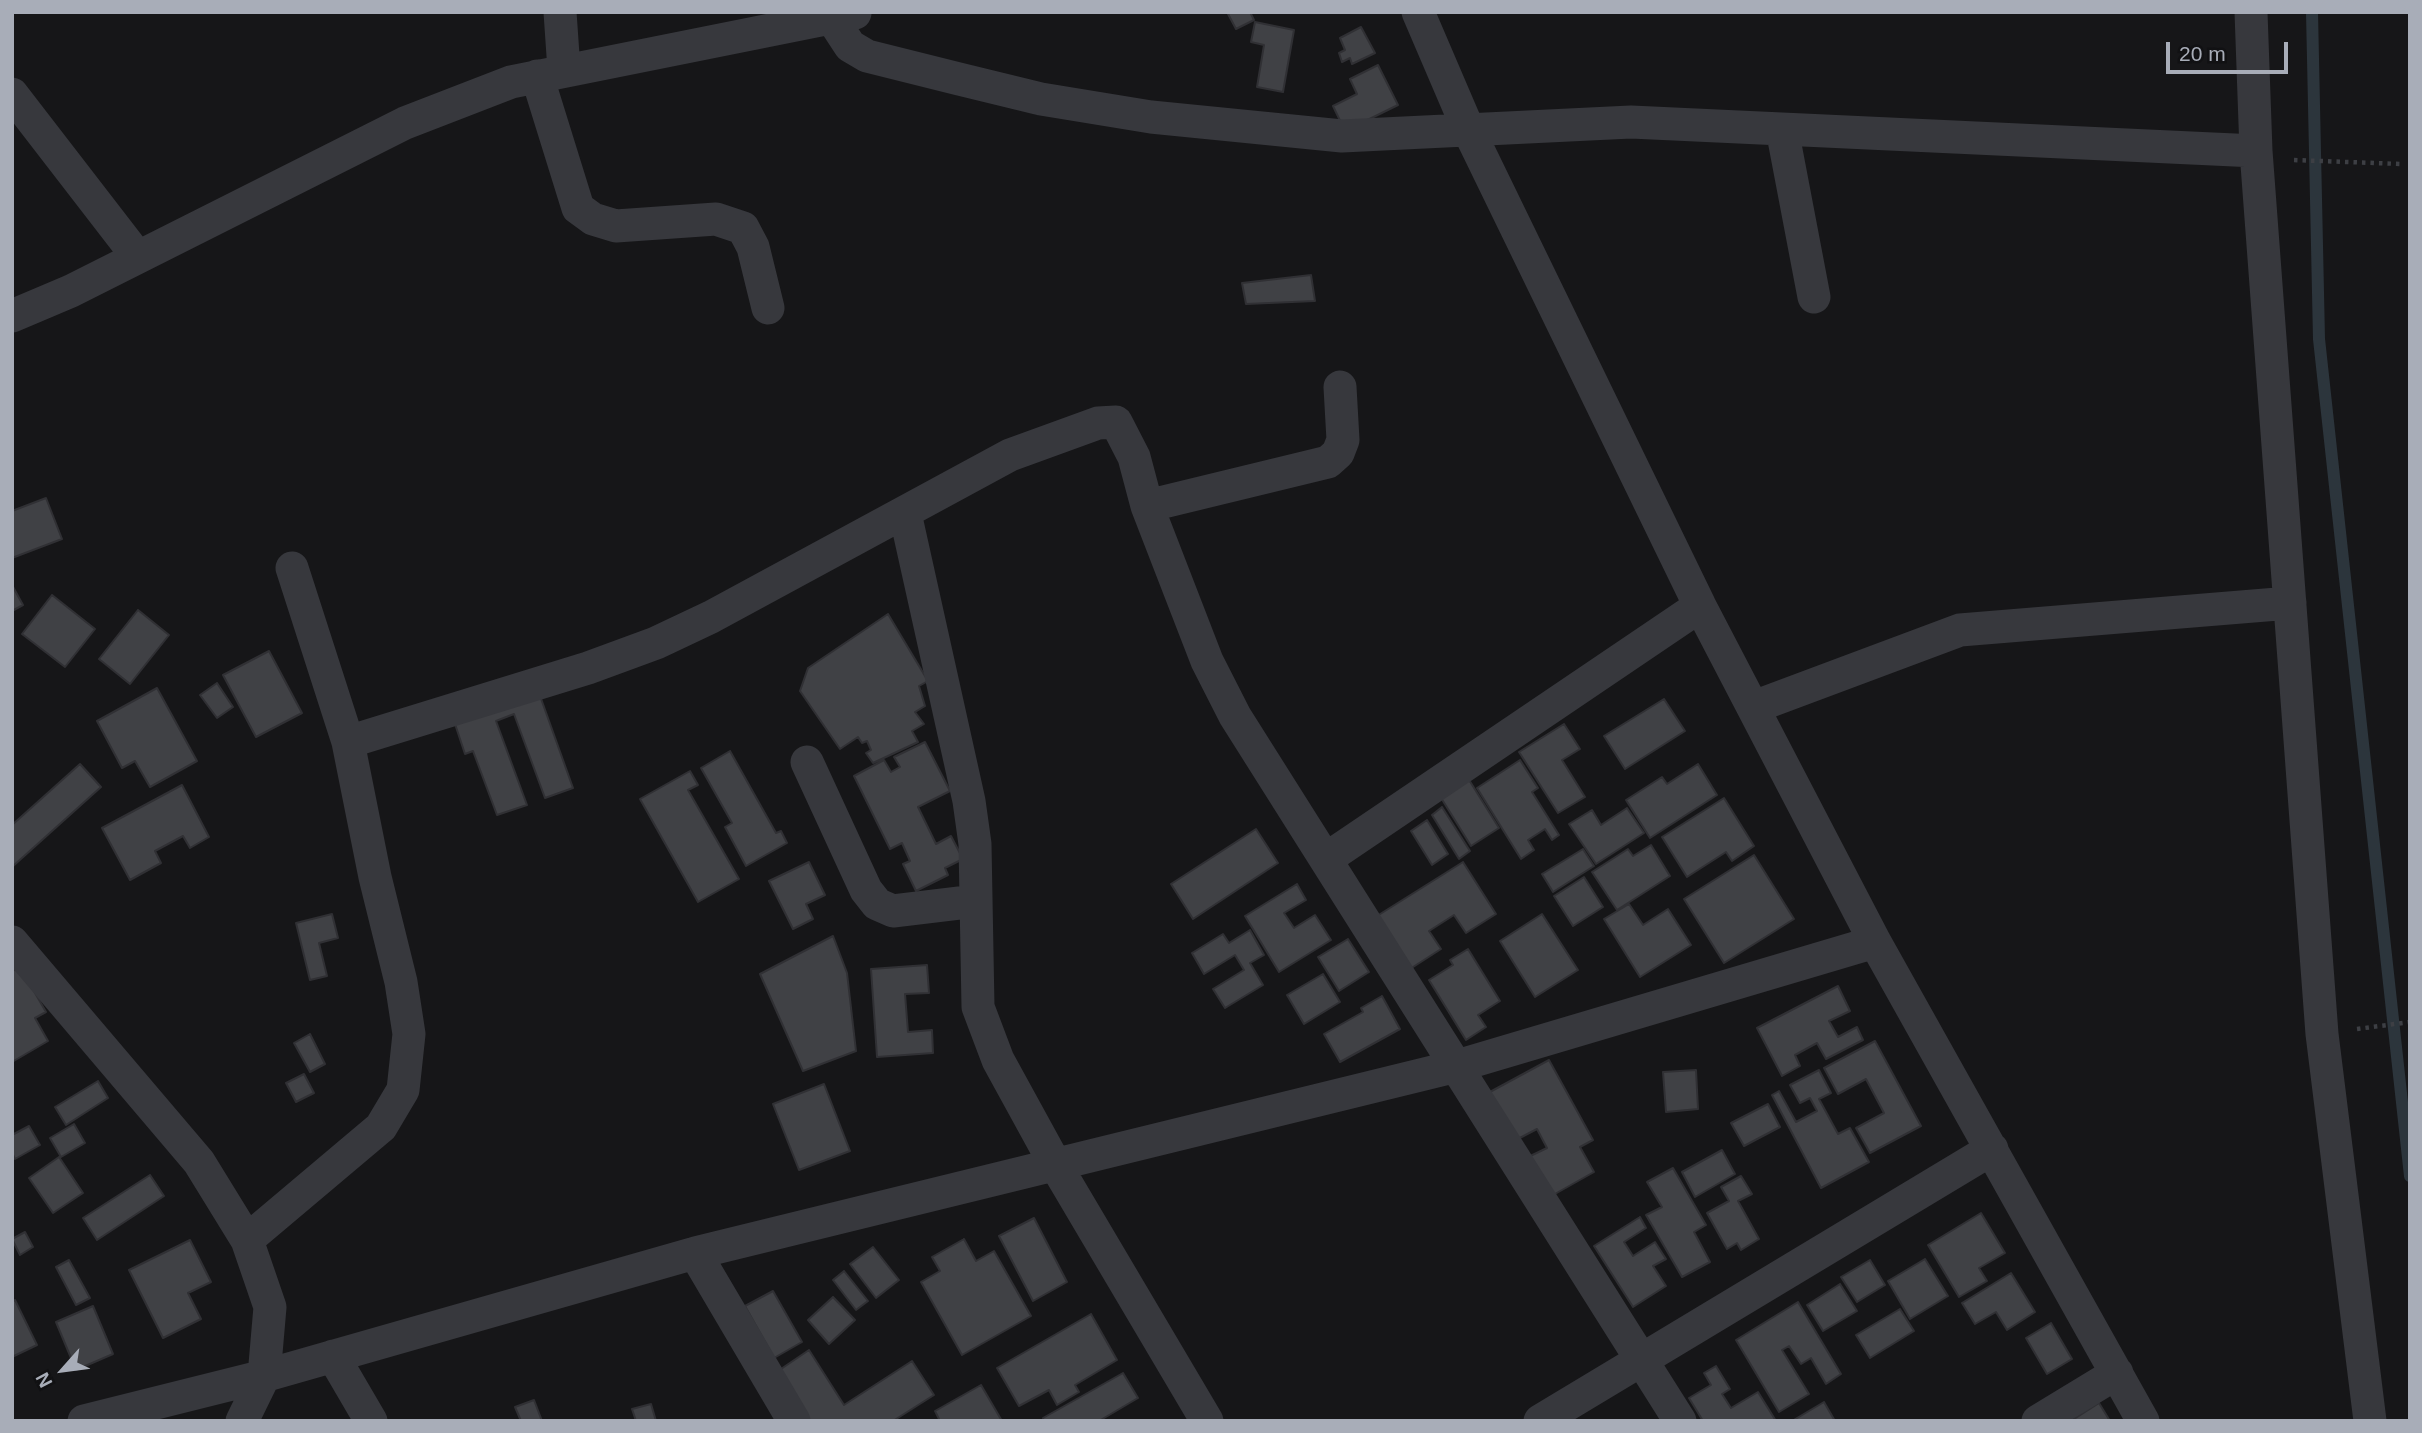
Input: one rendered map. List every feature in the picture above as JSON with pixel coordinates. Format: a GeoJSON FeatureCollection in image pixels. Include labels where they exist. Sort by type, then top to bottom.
{"type":"FeatureCollection","features":[{"type":"Feature","properties":{"kind":"street"},"geometry":{"type":"LineString","coordinates":[[560,12],[551,73],[578,208],[593,219],[616,226],[716,219],[743,228],[753,247],[768,308]]}},
{"type":"Feature","properties":{"kind":"street"},"geometry":{"type":"LineString","coordinates":[[1418,12],[1469,131],[1700,606],[1875,942],[2143,1421]]}},
{"type":"Feature","properties":{"kind":"street"},"geometry":{"type":"LineString","coordinates":[[2251,12],[2256,151],[2322,1034],[2370,1421]]}},
{"type":"Feature","properties":{"kind":"street"},"geometry":{"type":"LineString","coordinates":[[12,316],[71,291],[405,123],[511,82],[842,15],[850,46],[867,56],[1041,99],[1151,117],[1342,136],[1631,122],[2256,151]]}},
{"type":"Feature","properties":{"kind":"street"},"geometry":{"type":"LineString","coordinates":[[12,94],[137,256]]}},
{"type":"Feature","properties":{"kind":"street"},"geometry":{"type":"LineString","coordinates":[[1782,129],[1814,297]]}},
{"type":"Feature","properties":{"kind":"street"},"geometry":{"type":"LineString","coordinates":[[1147,506],[1328,462],[1338,453],[1343,440],[1340,387]]}},
{"type":"Feature","properties":{"kind":"street"},"geometry":{"type":"LineString","coordinates":[[348,742],[588,668],[656,643],[711,617],[1010,455],[1098,423],[1116,422],[1134,457],[1147,506],[1207,661],[1224,694],[1681,1421]]}},
{"type":"Feature","properties":{"kind":"street"},"geometry":{"type":"LineString","coordinates":[[905,513],[969,801],[975,844],[978,1007],[998,1060],[1055,1164],[1207,1421]]}},
{"type":"Feature","properties":{"kind":"street"},"geometry":{"type":"LineString","coordinates":[[247,1240],[381,1127],[403,1090],[409,1034],[401,982],[375,877],[348,742],[292,568]]}},
{"type":"Feature","properties":{"kind":"street"},"geometry":{"type":"LineString","coordinates":[[1754,708],[1960,630],[2290,603]]}},
{"type":"Feature","properties":{"kind":"street"},"geometry":{"type":"LineString","coordinates":[[1326,859],[1700,606]]}},
{"type":"Feature","properties":{"kind":"street"},"geometry":{"type":"LineString","coordinates":[[807,762],[866,890],[877,904],[892,911],[976,901]]}},
{"type":"Feature","properties":{"kind":"street"},"geometry":{"type":"LineString","coordinates":[[12,942],[199,1162],[247,1240],[270,1307],[264,1376],[242,1421]]}},
{"type":"Feature","properties":{"kind":"street"},"geometry":{"type":"LineString","coordinates":[[84,1421],[264,1376],[695,1253],[1457,1066],[1875,942]]}},
{"type":"Feature","properties":{"kind":"street"},"geometry":{"type":"LineString","coordinates":[[1540,1421],[1992,1149]]}},
{"type":"Feature","properties":{"kind":"street"},"geometry":{"type":"LineString","coordinates":[[695,1253],[794,1421]]}},
{"type":"Feature","properties":{"kind":"street"},"geometry":{"type":"LineString","coordinates":[[333,1356],[371,1421]]}},
{"type":"Feature","properties":{"kind":"street"},"geometry":{"type":"LineString","coordinates":[[2038,1421],[2117,1373]]}},
{"type":"Feature","properties":{"kind":"path"},"geometry":{"type":"LineString","coordinates":[[2288,160],[2370,160],[2401,164]]}},
{"type":"Feature","properties":{"kind":"path"},"geometry":{"type":"LineString","coordinates":[[2354,1029],[2410,1022]]}},
{"type":"Feature","properties":{"kind":"building"},"geometry":{"type":"Polygon","coordinates":[[[1227,12],[1250,12],[1254,20],[1236,29],[1227,12]]]}},
{"type":"Feature","properties":{"kind":"building"},"geometry":{"type":"Polygon","coordinates":[[[1255,22],[1294,30],[1283,92],[1257,87],[1264,45],[1251,42],[1255,22]]]}},
{"type":"Feature","properties":{"kind":"building"},"geometry":{"type":"Polygon","coordinates":[[[1361,27],[1375,53],[1352,64],[1350,58],[1342,62],[1339,53],[1345,50],[1340,38],[1361,27]]]}},
{"type":"Feature","properties":{"kind":"building"},"geometry":{"type":"Polygon","coordinates":[[[1378,65],[1398,105],[1345,131],[1333,106],[1357,94],[1350,79],[1378,65]]]}},
{"type":"Feature","properties":{"kind":"building"},"geometry":{"type":"Polygon","coordinates":[[[1311,275],[1315,301],[1246,304],[1242,283],[1311,275]]]}},
{"type":"Feature","properties":{"kind":"building"},"geometry":{"type":"Polygon","coordinates":[[[46,498],[62,539],[12,558],[12,511],[46,498]]]}},
{"type":"Feature","properties":{"kind":"building"},"geometry":{"type":"Polygon","coordinates":[[[12,585],[23,605],[12,611],[12,585]]]}},
{"type":"Feature","properties":{"kind":"building"},"geometry":{"type":"Polygon","coordinates":[[[52,595],[95,629],[65,667],[22,634],[52,595]]]}},
{"type":"Feature","properties":{"kind":"building"},"geometry":{"type":"Polygon","coordinates":[[[138,610],[169,635],[130,684],[99,659],[138,610]]]}},
{"type":"Feature","properties":{"kind":"building"},"geometry":{"type":"Polygon","coordinates":[[[888,614],[928,681],[919,686],[925,706],[915,712],[924,724],[912,731],[918,742],[873,763],[866,753],[871,750],[867,741],[862,743],[858,737],[840,749],[800,691],[808,668],[888,614]]]}},
{"type":"Feature","properties":{"kind":"building"},"geometry":{"type":"Polygon","coordinates":[[[269,651],[302,713],[256,737],[223,675],[269,651]]]}},
{"type":"Feature","properties":{"kind":"building"},"geometry":{"type":"Polygon","coordinates":[[[217,683],[233,707],[217,718],[200,695],[217,683]]]}},
{"type":"Feature","properties":{"kind":"building"},"geometry":{"type":"Polygon","coordinates":[[[157,688],[197,761],[150,787],[135,761],[122,768],[97,721],[157,688]]]}},
{"type":"Feature","properties":{"kind":"building"},"geometry":{"type":"Polygon","coordinates":[[[539,693],[573,788],[545,798],[514,714],[496,721],[527,805],[497,815],[473,751],[465,754],[455,724],[539,693]]]}},
{"type":"Feature","properties":{"kind":"building"},"geometry":{"type":"Polygon","coordinates":[[[1664,699],[1685,731],[1625,769],[1604,736],[1664,699]]]}},
{"type":"Feature","properties":{"kind":"building"},"geometry":{"type":"Polygon","coordinates":[[[1564,724],[1580,749],[1562,760],[1585,797],[1558,813],[1519,752],[1564,724]]]}},
{"type":"Feature","properties":{"kind":"building"},"geometry":{"type":"Polygon","coordinates":[[[925,742],[950,791],[918,807],[936,844],[951,836],[963,859],[945,868],[948,875],[916,891],[903,864],[910,861],[902,843],[890,849],[854,776],[884,760],[891,772],[900,767],[894,757],[925,742]]]}},
{"type":"Feature","properties":{"kind":"building"},"geometry":{"type":"Polygon","coordinates":[[[730,751],[776,833],[781,831],[787,843],[746,866],[725,827],[732,823],[701,768],[730,751]]]}},
{"type":"Feature","properties":{"kind":"building"},"geometry":{"type":"Polygon","coordinates":[[[1520,760],[1538,788],[1532,792],[1559,835],[1552,840],[1545,829],[1528,840],[1534,850],[1521,859],[1477,788],[1520,760]]]}},
{"type":"Feature","properties":{"kind":"building"},"geometry":{"type":"Polygon","coordinates":[[[80,764],[101,787],[12,867],[12,825],[80,764]]]}},
{"type":"Feature","properties":{"kind":"building"},"geometry":{"type":"Polygon","coordinates":[[[1698,764],[1717,795],[1650,838],[1626,800],[1662,777],[1667,784],[1698,764]]]}},
{"type":"Feature","properties":{"kind":"building"},"geometry":{"type":"Polygon","coordinates":[[[690,771],[698,785],[688,790],[739,879],[698,902],[640,799],[690,771]]]}},
{"type":"Feature","properties":{"kind":"building"},"geometry":{"type":"Polygon","coordinates":[[[1466,775],[1499,828],[1471,846],[1438,793],[1466,775]]]}},
{"type":"Feature","properties":{"kind":"building"},"geometry":{"type":"Polygon","coordinates":[[[182,785],[209,837],[190,848],[183,836],[155,851],[161,863],[130,880],[102,828],[182,785]]]}},
{"type":"Feature","properties":{"kind":"building"},"geometry":{"type":"Polygon","coordinates":[[[1724,798],[1754,846],[1732,861],[1726,852],[1687,877],[1662,837],[1724,798]]]}},
{"type":"Feature","properties":{"kind":"building"},"geometry":{"type":"Polygon","coordinates":[[[1442,807],[1470,851],[1459,859],[1432,815],[1442,807]]]}},
{"type":"Feature","properties":{"kind":"building"},"geometry":{"type":"Polygon","coordinates":[[[1627,808],[1644,833],[1596,864],[1569,824],[1592,810],[1601,825],[1627,808]]]}},
{"type":"Feature","properties":{"kind":"building"},"geometry":{"type":"Polygon","coordinates":[[[1427,820],[1448,854],[1432,865],[1411,831],[1427,820]]]}},
{"type":"Feature","properties":{"kind":"building"},"geometry":{"type":"Polygon","coordinates":[[[1256,829],[1278,863],[1193,919],[1171,884],[1256,829]]]}},
{"type":"Feature","properties":{"kind":"building"},"geometry":{"type":"Polygon","coordinates":[[[1651,845],[1670,876],[1617,910],[1592,872],[1628,849],[1633,856],[1651,845]]]}},
{"type":"Feature","properties":{"kind":"building"},"geometry":{"type":"Polygon","coordinates":[[[1583,849],[1594,866],[1553,892],[1542,874],[1583,849]]]}},
{"type":"Feature","properties":{"kind":"building"},"geometry":{"type":"Polygon","coordinates":[[[1754,855],[1794,919],[1724,963],[1684,899],[1754,855]]]}},
{"type":"Feature","properties":{"kind":"building"},"geometry":{"type":"Polygon","coordinates":[[[809,862],[825,895],[806,904],[813,919],[793,929],[769,881],[809,862]]]}},
{"type":"Feature","properties":{"kind":"building"},"geometry":{"type":"Polygon","coordinates":[[[1463,862],[1496,914],[1466,933],[1454,915],[1429,931],[1441,949],[1410,969],[1377,916],[1463,862]]]}},
{"type":"Feature","properties":{"kind":"building"},"geometry":{"type":"Polygon","coordinates":[[[1584,877],[1603,907],[1573,926],[1554,896],[1584,877]]]}},
{"type":"Feature","properties":{"kind":"building"},"geometry":{"type":"Polygon","coordinates":[[[1297,884],[1306,900],[1284,913],[1294,928],[1315,915],[1331,940],[1279,972],[1245,916],[1297,884]]]}},
{"type":"Feature","properties":{"kind":"building"},"geometry":{"type":"Polygon","coordinates":[[[1629,904],[1643,925],[1668,909],[1691,945],[1640,977],[1604,919],[1629,904]]]}},
{"type":"Feature","properties":{"kind":"building"},"geometry":{"type":"Polygon","coordinates":[[[332,914],[338,938],[319,943],[327,976],[310,980],[296,923],[332,914]]]}},
{"type":"Feature","properties":{"kind":"building"},"geometry":{"type":"Polygon","coordinates":[[[1542,914],[1578,970],[1535,997],[1500,941],[1542,914]]]}},
{"type":"Feature","properties":{"kind":"building"},"geometry":{"type":"Polygon","coordinates":[[[1250,930],[1264,955],[1250,963],[1263,985],[1225,1008],[1213,989],[1244,970],[1235,955],[1204,974],[1192,953],[1223,934],[1229,943],[1250,930]]]}},
{"type":"Feature","properties":{"kind":"building"},"geometry":{"type":"Polygon","coordinates":[[[833,936],[847,973],[856,1051],[803,1071],[760,974],[833,936]]]}},
{"type":"Feature","properties":{"kind":"building"},"geometry":{"type":"Polygon","coordinates":[[[1348,939],[1369,972],[1339,991],[1318,957],[1348,939]]]}},
{"type":"Feature","properties":{"kind":"building"},"geometry":{"type":"Polygon","coordinates":[[[1468,949],[1500,1001],[1478,1015],[1486,1027],[1466,1040],[1429,980],[1453,965],[1450,960],[1468,949]]]}},
{"type":"Feature","properties":{"kind":"building"},"geometry":{"type":"Polygon","coordinates":[[[927,965],[929,993],[905,994],[908,1032],[932,1030],[933,1053],[877,1057],[871,969],[927,965]]]}},
{"type":"Feature","properties":{"kind":"building"},"geometry":{"type":"Polygon","coordinates":[[[20,967],[46,1012],[35,1018],[48,1041],[12,1062],[12,971],[20,967]]]}},
{"type":"Feature","properties":{"kind":"building"},"geometry":{"type":"Polygon","coordinates":[[[1323,974],[1340,1002],[1304,1024],[1287,995],[1323,974]]]}},
{"type":"Feature","properties":{"kind":"building"},"geometry":{"type":"Polygon","coordinates":[[[1838,986],[1850,1011],[1829,1021],[1838,1037],[1857,1027],[1863,1040],[1826,1059],[1817,1043],[1795,1055],[1800,1066],[1782,1076],[1757,1028],[1838,986]]]}},
{"type":"Feature","properties":{"kind":"building"},"geometry":{"type":"Polygon","coordinates":[[[1382,996],[1400,1029],[1340,1062],[1324,1034],[1363,1012],[1361,1008],[1382,996]]]}},
{"type":"Feature","properties":{"kind":"building"},"geometry":{"type":"Polygon","coordinates":[[[310,1034],[325,1064],[310,1072],[294,1043],[310,1034]]]}},
{"type":"Feature","properties":{"kind":"building"},"geometry":{"type":"Polygon","coordinates":[[[1875,1041],[1921,1126],[1870,1153],[1856,1128],[1884,1113],[1866,1079],[1838,1094],[1824,1068],[1875,1041]]]}},
{"type":"Feature","properties":{"kind":"building"},"geometry":{"type":"Polygon","coordinates":[[[1549,1060],[1593,1140],[1580,1147],[1594,1172],[1546,1199],[1524,1159],[1547,1148],[1537,1129],[1514,1141],[1488,1093],[1549,1060]]]}},
{"type":"Feature","properties":{"kind":"building"},"geometry":{"type":"Polygon","coordinates":[[[1696,1070],[1698,1109],[1666,1112],[1663,1072],[1696,1070]]]}},
{"type":"Feature","properties":{"kind":"building"},"geometry":{"type":"Polygon","coordinates":[[[1819,1070],[1831,1093],[1819,1099],[1838,1134],[1850,1128],[1869,1162],[1821,1188],[1772,1095],[1779,1091],[1796,1122],[1817,1111],[1810,1098],[1800,1103],[1790,1085],[1819,1070]]]}},
{"type":"Feature","properties":{"kind":"building"},"geometry":{"type":"Polygon","coordinates":[[[304,1074],[314,1093],[296,1102],[286,1083],[304,1074]]]}},
{"type":"Feature","properties":{"kind":"building"},"geometry":{"type":"Polygon","coordinates":[[[98,1081],[108,1098],[66,1125],[55,1107],[98,1081]]]}},
{"type":"Feature","properties":{"kind":"building"},"geometry":{"type":"Polygon","coordinates":[[[824,1084],[850,1151],[799,1170],[773,1104],[824,1084]]]}},
{"type":"Feature","properties":{"kind":"building"},"geometry":{"type":"Polygon","coordinates":[[[1768,1104],[1780,1127],[1744,1146],[1731,1123],[1768,1104]]]}},
{"type":"Feature","properties":{"kind":"building"},"geometry":{"type":"Polygon","coordinates":[[[74,1124],[85,1143],[61,1157],[50,1138],[74,1124]]]}},
{"type":"Feature","properties":{"kind":"building"},"geometry":{"type":"Polygon","coordinates":[[[29,1126],[40,1145],[15,1159],[12,1153],[12,1135],[29,1126]]]}},
{"type":"Feature","properties":{"kind":"building"},"geometry":{"type":"Polygon","coordinates":[[[1722,1150],[1735,1174],[1695,1197],[1682,1172],[1722,1150]]]}},
{"type":"Feature","properties":{"kind":"building"},"geometry":{"type":"Polygon","coordinates":[[[59,1157],[83,1193],[53,1213],[29,1178],[59,1157]]]}},
{"type":"Feature","properties":{"kind":"building"},"geometry":{"type":"Polygon","coordinates":[[[1673,1168],[1706,1225],[1694,1232],[1710,1262],[1682,1277],[1646,1215],[1662,1207],[1647,1182],[1673,1168]]]}},
{"type":"Feature","properties":{"kind":"building"},"geometry":{"type":"Polygon","coordinates":[[[150,1175],[164,1196],[97,1240],[83,1218],[150,1175]]]}},
{"type":"Feature","properties":{"kind":"building"},"geometry":{"type":"Polygon","coordinates":[[[1741,1176],[1752,1194],[1738,1201],[1759,1239],[1741,1250],[1737,1243],[1727,1249],[1707,1213],[1729,1201],[1721,1187],[1741,1176]]]}},
{"type":"Feature","properties":{"kind":"building"},"geometry":{"type":"Polygon","coordinates":[[[1981,1213],[2005,1253],[1979,1268],[1987,1281],[1959,1297],[1928,1245],[1981,1213]]]}},
{"type":"Feature","properties":{"kind":"building"},"geometry":{"type":"Polygon","coordinates":[[[1640,1217],[1646,1228],[1624,1242],[1633,1256],[1655,1242],[1666,1259],[1653,1266],[1666,1286],[1633,1307],[1594,1246],[1640,1217]]]}},
{"type":"Feature","properties":{"kind":"building"},"geometry":{"type":"Polygon","coordinates":[[[1034,1218],[1067,1282],[1033,1301],[999,1236],[1034,1218]]]}},
{"type":"Feature","properties":{"kind":"building"},"geometry":{"type":"Polygon","coordinates":[[[25,1232],[33,1247],[20,1255],[12,1239],[25,1232]]]}},
{"type":"Feature","properties":{"kind":"building"},"geometry":{"type":"Polygon","coordinates":[[[964,1239],[976,1261],[994,1251],[1031,1316],[962,1355],[921,1282],[940,1271],[932,1257],[964,1239]]]}},
{"type":"Feature","properties":{"kind":"building"},"geometry":{"type":"Polygon","coordinates":[[[190,1240],[211,1282],[188,1293],[201,1319],[163,1338],[129,1270],[190,1240]]]}},
{"type":"Feature","properties":{"kind":"building"},"geometry":{"type":"Polygon","coordinates":[[[873,1247],[899,1280],[876,1298],[850,1264],[873,1247]]]}},
{"type":"Feature","properties":{"kind":"building"},"geometry":{"type":"Polygon","coordinates":[[[1925,1259],[1948,1296],[1910,1319],[1888,1281],[1925,1259]]]}},
{"type":"Feature","properties":{"kind":"building"},"geometry":{"type":"Polygon","coordinates":[[[69,1260],[90,1298],[76,1305],[56,1267],[69,1260]]]}},
{"type":"Feature","properties":{"kind":"building"},"geometry":{"type":"Polygon","coordinates":[[[1870,1260],[1885,1285],[1857,1302],[1841,1277],[1870,1260]]]}},
{"type":"Feature","properties":{"kind":"building"},"geometry":{"type":"Polygon","coordinates":[[[844,1271],[868,1301],[856,1310],[833,1280],[844,1271]]]}},
{"type":"Feature","properties":{"kind":"building"},"geometry":{"type":"Polygon","coordinates":[[[2011,1273],[2035,1312],[2007,1330],[1996,1312],[1975,1324],[1962,1303],[2011,1273]]]}},
{"type":"Feature","properties":{"kind":"building"},"geometry":{"type":"Polygon","coordinates":[[[1840,1284],[1857,1311],[1823,1331],[1807,1305],[1840,1284]]]}},
{"type":"Feature","properties":{"kind":"building"},"geometry":{"type":"Polygon","coordinates":[[[773,1291],[802,1342],[774,1358],[745,1306],[773,1291]]]}},
{"type":"Feature","properties":{"kind":"building"},"geometry":{"type":"Polygon","coordinates":[[[833,1297],[855,1320],[829,1344],[808,1320],[833,1297]]]}},
{"type":"Feature","properties":{"kind":"building"},"geometry":{"type":"Polygon","coordinates":[[[15,1300],[37,1345],[12,1357],[12,1302],[15,1300]]]}},
{"type":"Feature","properties":{"kind":"building"},"geometry":{"type":"Polygon","coordinates":[[[1798,1302],[1841,1374],[1826,1384],[1811,1358],[1801,1364],[1789,1346],[1782,1350],[1809,1394],[1779,1412],[1736,1340],[1798,1302]]]}},
{"type":"Feature","properties":{"kind":"building"},"geometry":{"type":"Polygon","coordinates":[[[93,1306],[113,1354],[76,1370],[56,1322],[93,1306]]]}},
{"type":"Feature","properties":{"kind":"building"},"geometry":{"type":"Polygon","coordinates":[[[1900,1309],[1914,1331],[1870,1358],[1856,1335],[1900,1309]]]}},
{"type":"Feature","properties":{"kind":"building"},"geometry":{"type":"Polygon","coordinates":[[[1091,1314],[1117,1360],[1075,1385],[1079,1392],[1057,1405],[1049,1390],[1019,1406],[997,1368],[1091,1314]]]}},
{"type":"Feature","properties":{"kind":"building"},"geometry":{"type":"Polygon","coordinates":[[[2051,1323],[2072,1359],[2047,1374],[2026,1338],[2051,1323]]]}},
{"type":"Feature","properties":{"kind":"building"},"geometry":{"type":"Polygon","coordinates":[[[809,1350],[844,1405],[912,1361],[934,1395],[893,1421],[810,1421],[778,1371],[809,1350]]]}},
{"type":"Feature","properties":{"kind":"building"},"geometry":{"type":"Polygon","coordinates":[[[1716,1366],[1730,1389],[1722,1394],[1731,1408],[1758,1392],[1776,1421],[1703,1421],[1689,1398],[1711,1385],[1704,1373],[1716,1366]]]}},
{"type":"Feature","properties":{"kind":"building"},"geometry":{"type":"Polygon","coordinates":[[[1123,1373],[1138,1398],[1099,1421],[1044,1421],[1043,1418],[1123,1373]]]}},
{"type":"Feature","properties":{"kind":"building"},"geometry":{"type":"Polygon","coordinates":[[[981,1385],[1002,1421],[940,1421],[935,1411],[981,1385]]]}},
{"type":"Feature","properties":{"kind":"building"},"geometry":{"type":"Polygon","coordinates":[[[534,1400],[542,1421],[521,1421],[515,1407],[534,1400]]]}},
{"type":"Feature","properties":{"kind":"building"},"geometry":{"type":"Polygon","coordinates":[[[1824,1402],[1835,1421],[1792,1421],[1824,1402]]]}},
{"type":"Feature","properties":{"kind":"building"},"geometry":{"type":"Polygon","coordinates":[[[2099,1403],[2110,1421],[2071,1421],[2099,1403]]]}},
{"type":"Feature","properties":{"kind":"building"},"geometry":{"type":"Polygon","coordinates":[[[651,1404],[656,1421],[636,1421],[632,1409],[651,1404]]]}},
{"type":"Feature","properties":{"kind":"waterway"},"geometry":{"type":"LineString","coordinates":[[2312,12],[2319,339],[2410,1176]]}}]}
